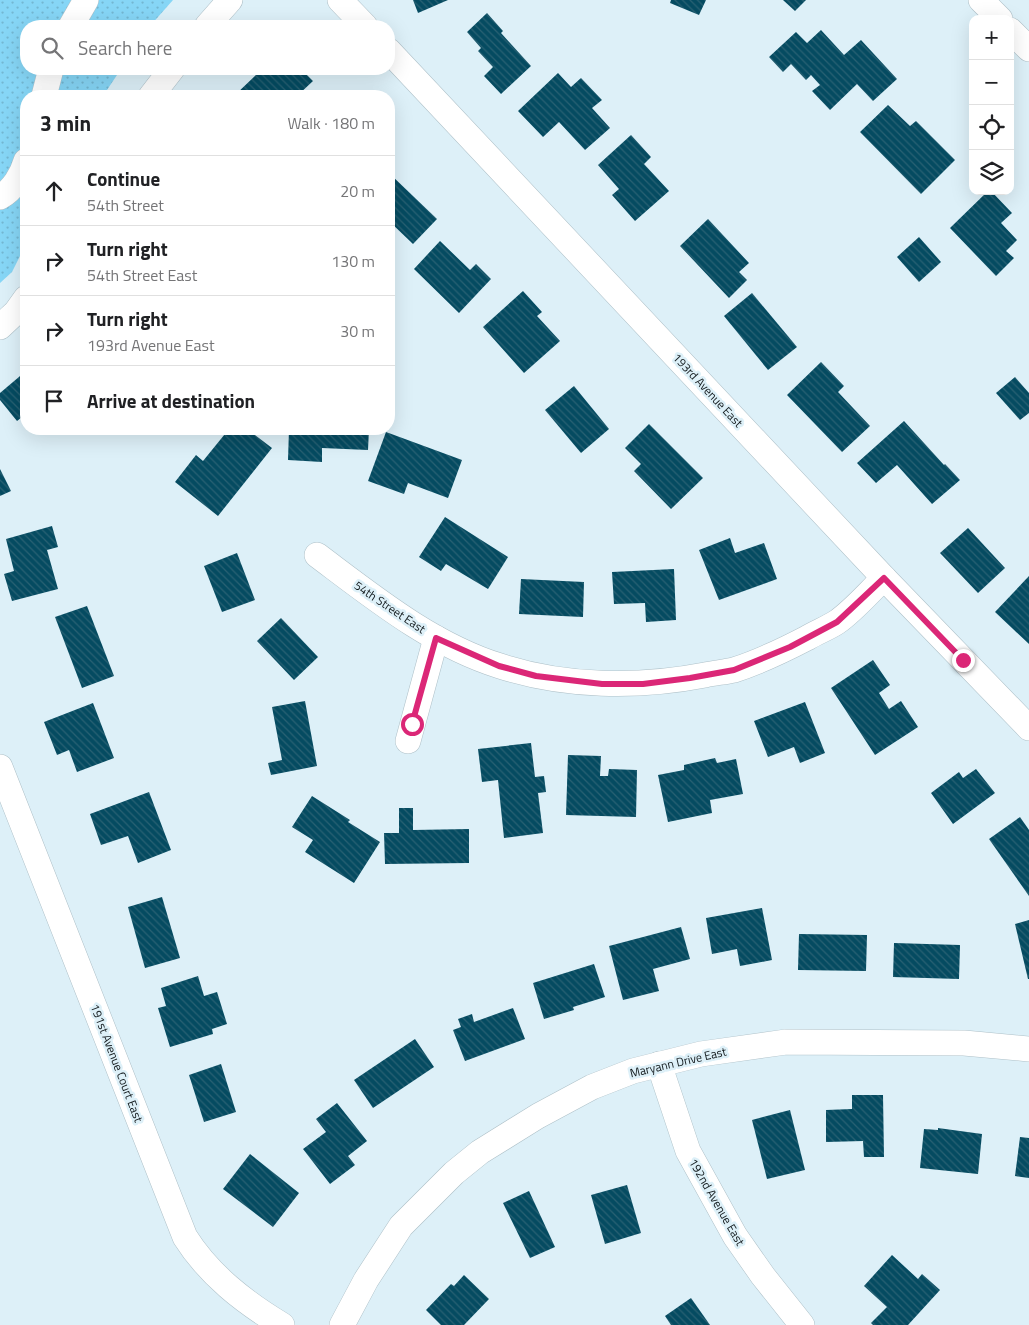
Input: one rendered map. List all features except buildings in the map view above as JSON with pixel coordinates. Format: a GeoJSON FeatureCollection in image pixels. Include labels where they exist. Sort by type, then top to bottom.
{"type":"FeatureCollection","features":[{"type":"Feature","properties":{"kind":"street"},"geometry":{"type":"LineString","coordinates":[[74,20],[86,0]]}},
{"type":"Feature","properties":{"kind":"street"},"geometry":{"type":"LineString","coordinates":[[212,20],[230,0]]}},
{"type":"Feature","properties":{"kind":"street"},"geometry":{"type":"LineString","coordinates":[[340,0],[359,20]]}},
{"type":"Feature","properties":{"kind":"street"},"geometry":{"type":"LineString","coordinates":[[981,0],[996,15]]}},
{"type":"Feature","properties":{"kind":"street"},"geometry":{"type":"LineString","coordinates":[[1014,34],[1029,50]]}},
{"type":"Feature","properties":{"kind":"street","name":"193rd Avenue East"},"geometry":{"type":"LineString","coordinates":[[395,57],[884,578],[1029,728]]}},
{"type":"Feature","properties":{"kind":"street"},"geometry":{"type":"LineString","coordinates":[[46,90],[49,75]]}},
{"type":"Feature","properties":{"kind":"street"},"geometry":{"type":"LineString","coordinates":[[155,90],[167,75]]}},
{"type":"Feature","properties":{"kind":"street"},"geometry":{"type":"LineString","coordinates":[[0,197],[6,194],[20,177]]}},
{"type":"Feature","properties":{"kind":"street"},"geometry":{"type":"LineString","coordinates":[[0,327],[20,306]]}},
{"type":"Feature","properties":{"kind":"street","name":"54th Street East"},"geometry":{"type":"LineString","coordinates":[[317,555],[390,609],[436,638],[499,666],[536,676],[602,684],[643,684],[734,670],[790,647],[837,622],[884,578]]}},
{"type":"Feature","properties":{"kind":"street"},"geometry":{"type":"LineString","coordinates":[[408,741],[436,638]]}},
{"type":"Feature","properties":{"kind":"street","name":"191st Avenue Court East"},"geometry":{"type":"LineString","coordinates":[[0,767],[185,1237],[196,1255],[215,1276],[260,1311],[282,1325]]}},
{"type":"Feature","properties":{"kind":"street","name":"Maryann Drive East"},"geometry":{"type":"LineString","coordinates":[[342,1325],[366,1280],[401,1226],[454,1173],[480,1152],[538,1116],[592,1087],[633,1071],[701,1054],[786,1042],[964,1043],[1029,1048]]}},
{"type":"Feature","properties":{"kind":"street","name":"192nd Avenue East"},"geometry":{"type":"LineString","coordinates":[[659,1064],[688,1151],[735,1236],[762,1276],[802,1325]]}},
{"type":"Feature","properties":{"kind":"shaded area"},"geometry":{"type":"Polygon","coordinates":[[[0,0],[173,0],[155,20],[20,20],[20,75],[117,75],[107,90],[20,90],[20,256],[12,272],[0,283],[0,0]]]}},
{"type":"Feature","properties":{"kind":"route"},"geometry":{"type":"LineString","coordinates":[[412,724],[436,638],[499,666],[536,676],[602,684],[643,684],[690,678],[734,670],[790,647],[837,622],[884,578],[963,660]]}}]}
